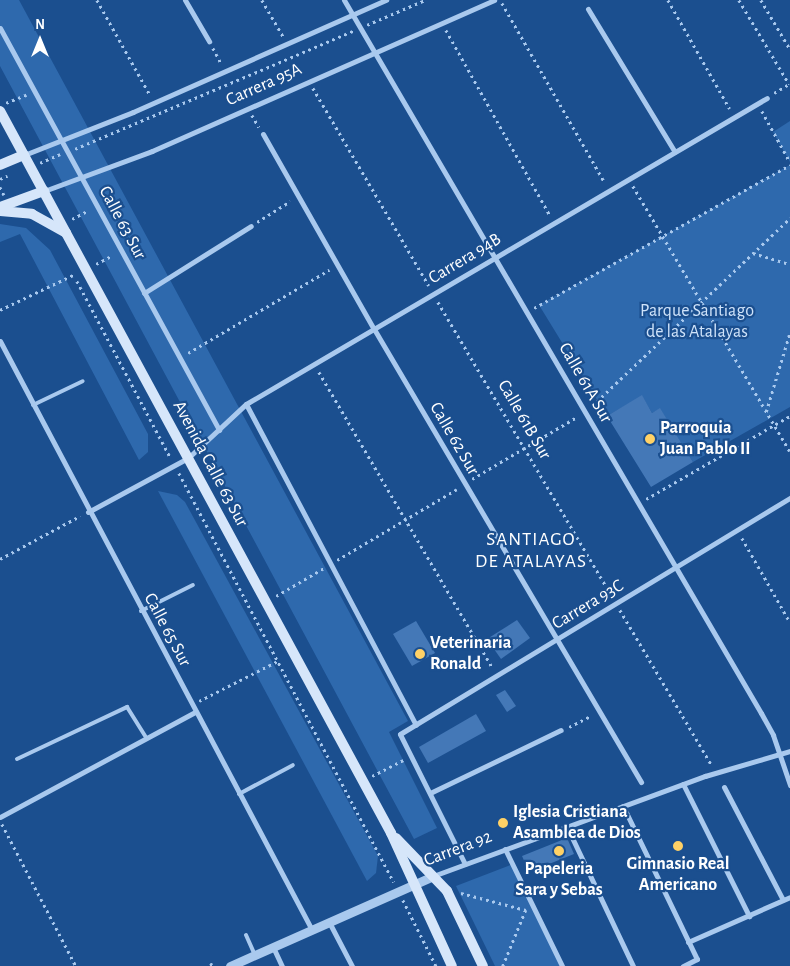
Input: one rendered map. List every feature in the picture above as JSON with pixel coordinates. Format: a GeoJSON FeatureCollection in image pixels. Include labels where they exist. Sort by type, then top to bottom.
{"type":"FeatureCollection","features":[{"type":"Feature","properties":{"kind":"main road","name":"Avenida Calle 63 Sur"},"geometry":{"type":"LineString","coordinates":[[0,111],[68,233],[391,833],[452,966]]}},
{"type":"Feature","properties":{"kind":"main road"},"geometry":{"type":"LineString","coordinates":[[0,165],[24,155]]}},
{"type":"Feature","properties":{"kind":"main road"},"geometry":{"type":"LineString","coordinates":[[0,207],[44,191]]}},
{"type":"Feature","properties":{"kind":"main road"},"geometry":{"type":"LineString","coordinates":[[0,211],[32,214],[68,233]]}},
{"type":"Feature","properties":{"kind":"main road","name":"Avenida Calle 63 Sur"},"geometry":{"type":"LineString","coordinates":[[391,833],[447,890],[482,966]]}},
{"type":"Feature","properties":{"kind":"street"},"geometry":{"type":"LineString","coordinates":[[185,0],[209,41]]}},
{"type":"Feature","properties":{"kind":"street","name":"Calle 61A Sur"},"geometry":{"type":"LineString","coordinates":[[344,0],[496,257],[760,713],[780,754],[790,786]]}},
{"type":"Feature","properties":{"kind":"street","name":"Carrera 95A"},"geometry":{"type":"LineString","coordinates":[[24,155],[155,102],[386,0]]}},
{"type":"Feature","properties":{"kind":"street","name":"Carrera 95A"},"geometry":{"type":"LineString","coordinates":[[44,191],[152,151],[494,0]]}},
{"type":"Feature","properties":{"kind":"street"},"geometry":{"type":"LineString","coordinates":[[588,9],[675,152]]}},
{"type":"Feature","properties":{"kind":"street","name":"Calle 63 Sur"},"geometry":{"type":"LineString","coordinates":[[0,28],[219,430]]}},
{"type":"Feature","properties":{"kind":"street","name":"Carrera 94B"},"geometry":{"type":"LineString","coordinates":[[88,512],[188,458],[246,404],[766,98]]}},
{"type":"Feature","properties":{"kind":"street","name":"Calle 62 Sur"},"geometry":{"type":"LineString","coordinates":[[263,134],[464,484],[642,782]]}},
{"type":"Feature","properties":{"kind":"street"},"geometry":{"type":"LineString","coordinates":[[144,293],[251,226]]}},
{"type":"Feature","properties":{"kind":"street","name":"Calle 65 Sur"},"geometry":{"type":"LineString","coordinates":[[0,341],[88,512],[312,930]]}},
{"type":"Feature","properties":{"kind":"street"},"geometry":{"type":"LineString","coordinates":[[246,404],[416,725]]}},
{"type":"Feature","properties":{"kind":"street","name":"Carrera 93C"},"geometry":{"type":"LineString","coordinates":[[411,756],[400,734],[790,498]]}},
{"type":"Feature","properties":{"kind":"street"},"geometry":{"type":"LineString","coordinates":[[0,819],[195,712]]}},
{"type":"Feature","properties":{"kind":"street"},"geometry":{"type":"LineString","coordinates":[[430,793],[562,730]]}},
{"type":"Feature","properties":{"kind":"street","name":"Carrera 92"},"geometry":{"type":"LineString","coordinates":[[230,966],[433,876],[683,784],[790,751]]}},
{"type":"Feature","properties":{"kind":"street"},"geometry":{"type":"LineString","coordinates":[[411,756],[465,864]]}},
{"type":"Feature","properties":{"kind":"street"},"geometry":{"type":"LineString","coordinates":[[683,784],[749,916]]}},
{"type":"Feature","properties":{"kind":"street"},"geometry":{"type":"LineString","coordinates":[[724,787],[784,900]]}},
{"type":"Feature","properties":{"kind":"street"},"geometry":{"type":"LineString","coordinates":[[622,806],[696,959],[683,966]]}},
{"type":"Feature","properties":{"kind":"street"},"geometry":{"type":"LineString","coordinates":[[567,827],[633,966]]}},
{"type":"Feature","properties":{"kind":"street"},"geometry":{"type":"LineString","coordinates":[[506,849],[562,966]]}},
{"type":"Feature","properties":{"kind":"street"},"geometry":{"type":"LineString","coordinates":[[688,942],[790,897]]}},
{"type":"Feature","properties":{"kind":"street"},"geometry":{"type":"LineString","coordinates":[[329,922],[352,966]]}},
{"type":"Feature","properties":{"kind":"street"},"geometry":{"type":"LineString","coordinates":[[272,947],[282,966]]}},
{"type":"Feature","properties":{"kind":"lane"},"geometry":{"type":"LineString","coordinates":[[33,405],[83,381]]}},
{"type":"Feature","properties":{"kind":"lane"},"geometry":{"type":"LineString","coordinates":[[141,611],[193,585]]}},
{"type":"Feature","properties":{"kind":"lane"},"geometry":{"type":"LineString","coordinates":[[17,759],[127,707],[146,738]]}},
{"type":"Feature","properties":{"kind":"lane"},"geometry":{"type":"LineString","coordinates":[[239,794],[293,766]]}},
{"type":"Feature","properties":{"kind":"lane"},"geometry":{"type":"LineString","coordinates":[[246,934],[255,955]]}},
{"type":"Feature","properties":{"kind":"path"},"geometry":{"type":"LineString","coordinates":[[97,0],[155,102]]}},
{"type":"Feature","properties":{"kind":"path"},"geometry":{"type":"LineString","coordinates":[[262,0],[287,44]]}},
{"type":"Feature","properties":{"kind":"path"},"geometry":{"type":"LineString","coordinates":[[0,179],[425,0]]}},
{"type":"Feature","properties":{"kind":"path"},"geometry":{"type":"LineString","coordinates":[[500,0],[610,190]]}},
{"type":"Feature","properties":{"kind":"path"},"geometry":{"type":"LineString","coordinates":[[668,0],[735,116]]}},
{"type":"Feature","properties":{"kind":"path"},"geometry":{"type":"LineString","coordinates":[[739,0],[790,84],[766,98]]}},
{"type":"Feature","properties":{"kind":"path"},"geometry":{"type":"LineString","coordinates":[[761,0],[790,49]]}},
{"type":"Feature","properties":{"kind":"path"},"geometry":{"type":"LineString","coordinates":[[442,23],[555,222]]}},
{"type":"Feature","properties":{"kind":"path"},"geometry":{"type":"LineString","coordinates":[[209,41],[226,71]]}},
{"type":"Feature","properties":{"kind":"path","name":"Calle 61B Sur"},"geometry":{"type":"LineString","coordinates":[[308,81],[716,773]]}},
{"type":"Feature","properties":{"kind":"path"},"geometry":{"type":"LineString","coordinates":[[0,106],[35,91]]}},
{"type":"Feature","properties":{"kind":"path"},"geometry":{"type":"LineString","coordinates":[[528,312],[790,164],[757,103]]}},
{"type":"Feature","properties":{"kind":"path"},"geometry":{"type":"LineString","coordinates":[[248,107],[263,134]]}},
{"type":"Feature","properties":{"kind":"path"},"geometry":{"type":"LineString","coordinates":[[629,178],[790,451]]}},
{"type":"Feature","properties":{"kind":"path"},"geometry":{"type":"LineString","coordinates":[[251,226],[298,196]]}},
{"type":"Feature","properties":{"kind":"path"},"geometry":{"type":"LineString","coordinates":[[276,596],[586,412],[790,218]]}},
{"type":"Feature","properties":{"kind":"path"},"geometry":{"type":"LineString","coordinates":[[0,310],[87,269],[121,250]]}},
{"type":"Feature","properties":{"kind":"path"},"geometry":{"type":"LineString","coordinates":[[753,253],[790,264]]}},
{"type":"Feature","properties":{"kind":"path"},"geometry":{"type":"LineString","coordinates":[[180,358],[337,265]]}},
{"type":"Feature","properties":{"kind":"path"},"geometry":{"type":"LineString","coordinates":[[70,267],[393,880]]}},
{"type":"Feature","properties":{"kind":"path"},"geometry":{"type":"LineString","coordinates":[[766,412],[790,332]]}},
{"type":"Feature","properties":{"kind":"path"},"geometry":{"type":"LineString","coordinates":[[315,364],[497,676]]}},
{"type":"Feature","properties":{"kind":"path"},"geometry":{"type":"LineString","coordinates":[[638,504],[790,416]]}},
{"type":"Feature","properties":{"kind":"path"},"geometry":{"type":"LineString","coordinates":[[0,559],[88,512]]}},
{"type":"Feature","properties":{"kind":"path"},"geometry":{"type":"LineString","coordinates":[[737,530],[790,622]]}},
{"type":"Feature","properties":{"kind":"path"},"geometry":{"type":"LineString","coordinates":[[191,705],[278,661]]}},
{"type":"Feature","properties":{"kind":"path"},"geometry":{"type":"LineString","coordinates":[[562,730],[600,712]]}},
{"type":"Feature","properties":{"kind":"path"},"geometry":{"type":"LineString","coordinates":[[346,790],[411,756]]}},
{"type":"Feature","properties":{"kind":"path"},"geometry":{"type":"LineString","coordinates":[[0,819],[76,966]]}},
{"type":"Feature","properties":{"kind":"path"},"geometry":{"type":"LineString","coordinates":[[460,893],[526,910],[502,966]]}},
{"type":"Feature","properties":{"kind":"path"},"geometry":{"type":"LineString","coordinates":[[403,900],[436,966]]}},
{"type":"Feature","properties":{"kind":"green space"},"geometry":{"type":"Polygon","coordinates":[[[0,0],[19,0],[408,721],[389,732],[437,828],[414,839],[0,66],[0,0]]]}},
{"type":"Feature","properties":{"kind":"green space"},"geometry":{"type":"Polygon","coordinates":[[[790,121],[790,162],[773,132],[790,121]]]}},
{"type":"Feature","properties":{"kind":"green space","name":"Parque Santiago de las Atalayas"},"geometry":{"type":"Polygon","coordinates":[[[790,165],[790,407],[693,462],[660,409],[652,413],[642,396],[607,416],[539,305],[790,165]]]}},
{"type":"Feature","properties":{"kind":"green space"},"geometry":{"type":"Polygon","coordinates":[[[0,224],[26,228],[50,250],[148,434],[148,452],[139,460],[20,234],[0,242],[0,224]]]}},
{"type":"Feature","properties":{"kind":"green space"},"geometry":{"type":"Polygon","coordinates":[[[158,491],[177,495],[185,502],[378,856],[376,873],[367,881],[158,491]]]}},
{"type":"Feature","properties":{"kind":"green space"},"geometry":{"type":"Polygon","coordinates":[[[513,864],[562,966],[495,966],[456,886],[513,864]]]}},
{"type":"Feature","properties":{"kind":"building","name":"Parroquia Juan Pablo II"},"geometry":{"type":"Polygon","coordinates":[[[642,395],[652,413],[660,408],[693,462],[651,487],[607,416],[642,395]]]}},
{"type":"Feature","properties":{"kind":"building"},"geometry":{"type":"Polygon","coordinates":[[[517,620],[530,638],[501,659],[487,639],[517,620]]]}},
{"type":"Feature","properties":{"kind":"building"},"geometry":{"type":"Polygon","coordinates":[[[416,621],[435,653],[412,666],[393,634],[416,621]]]}},
{"type":"Feature","properties":{"kind":"building"},"geometry":{"type":"Polygon","coordinates":[[[505,690],[516,706],[507,712],[496,695],[505,690]]]}},
{"type":"Feature","properties":{"kind":"building"},"geometry":{"type":"Polygon","coordinates":[[[476,714],[486,731],[428,763],[419,747],[476,714]]]}},
{"type":"Feature","properties":{"kind":"building"},"geometry":{"type":"Polygon","coordinates":[[[567,838],[574,854],[529,872],[522,856],[567,838]]]}},
{"type":"Feature","properties":{"kind":"place","name":"Parroquia Juan Pablo II"},"geometry":{"type":"Point","coordinates":[650,439]}},
{"type":"Feature","properties":{"kind":"place","name":"Veterinaria Ronald"},"geometry":{"type":"Point","coordinates":[420,654]}},
{"type":"Feature","properties":{"kind":"place","name":"Iglesia Cristiana Asamblea de Dios"},"geometry":{"type":"Point","coordinates":[503,823]}},
{"type":"Feature","properties":{"kind":"place","name":"Gimnasio Real Americano"},"geometry":{"type":"Point","coordinates":[678,846]}},
{"type":"Feature","properties":{"kind":"place","name":"Papeleria Sara y Sebas"},"geometry":{"type":"Point","coordinates":[559,851]}},
{"type":"Feature","properties":{"kind":"district","name":"SANTIAGO DE ATALAYAS"},"geometry":{"type":"Point","coordinates":[531,551]}}]}
